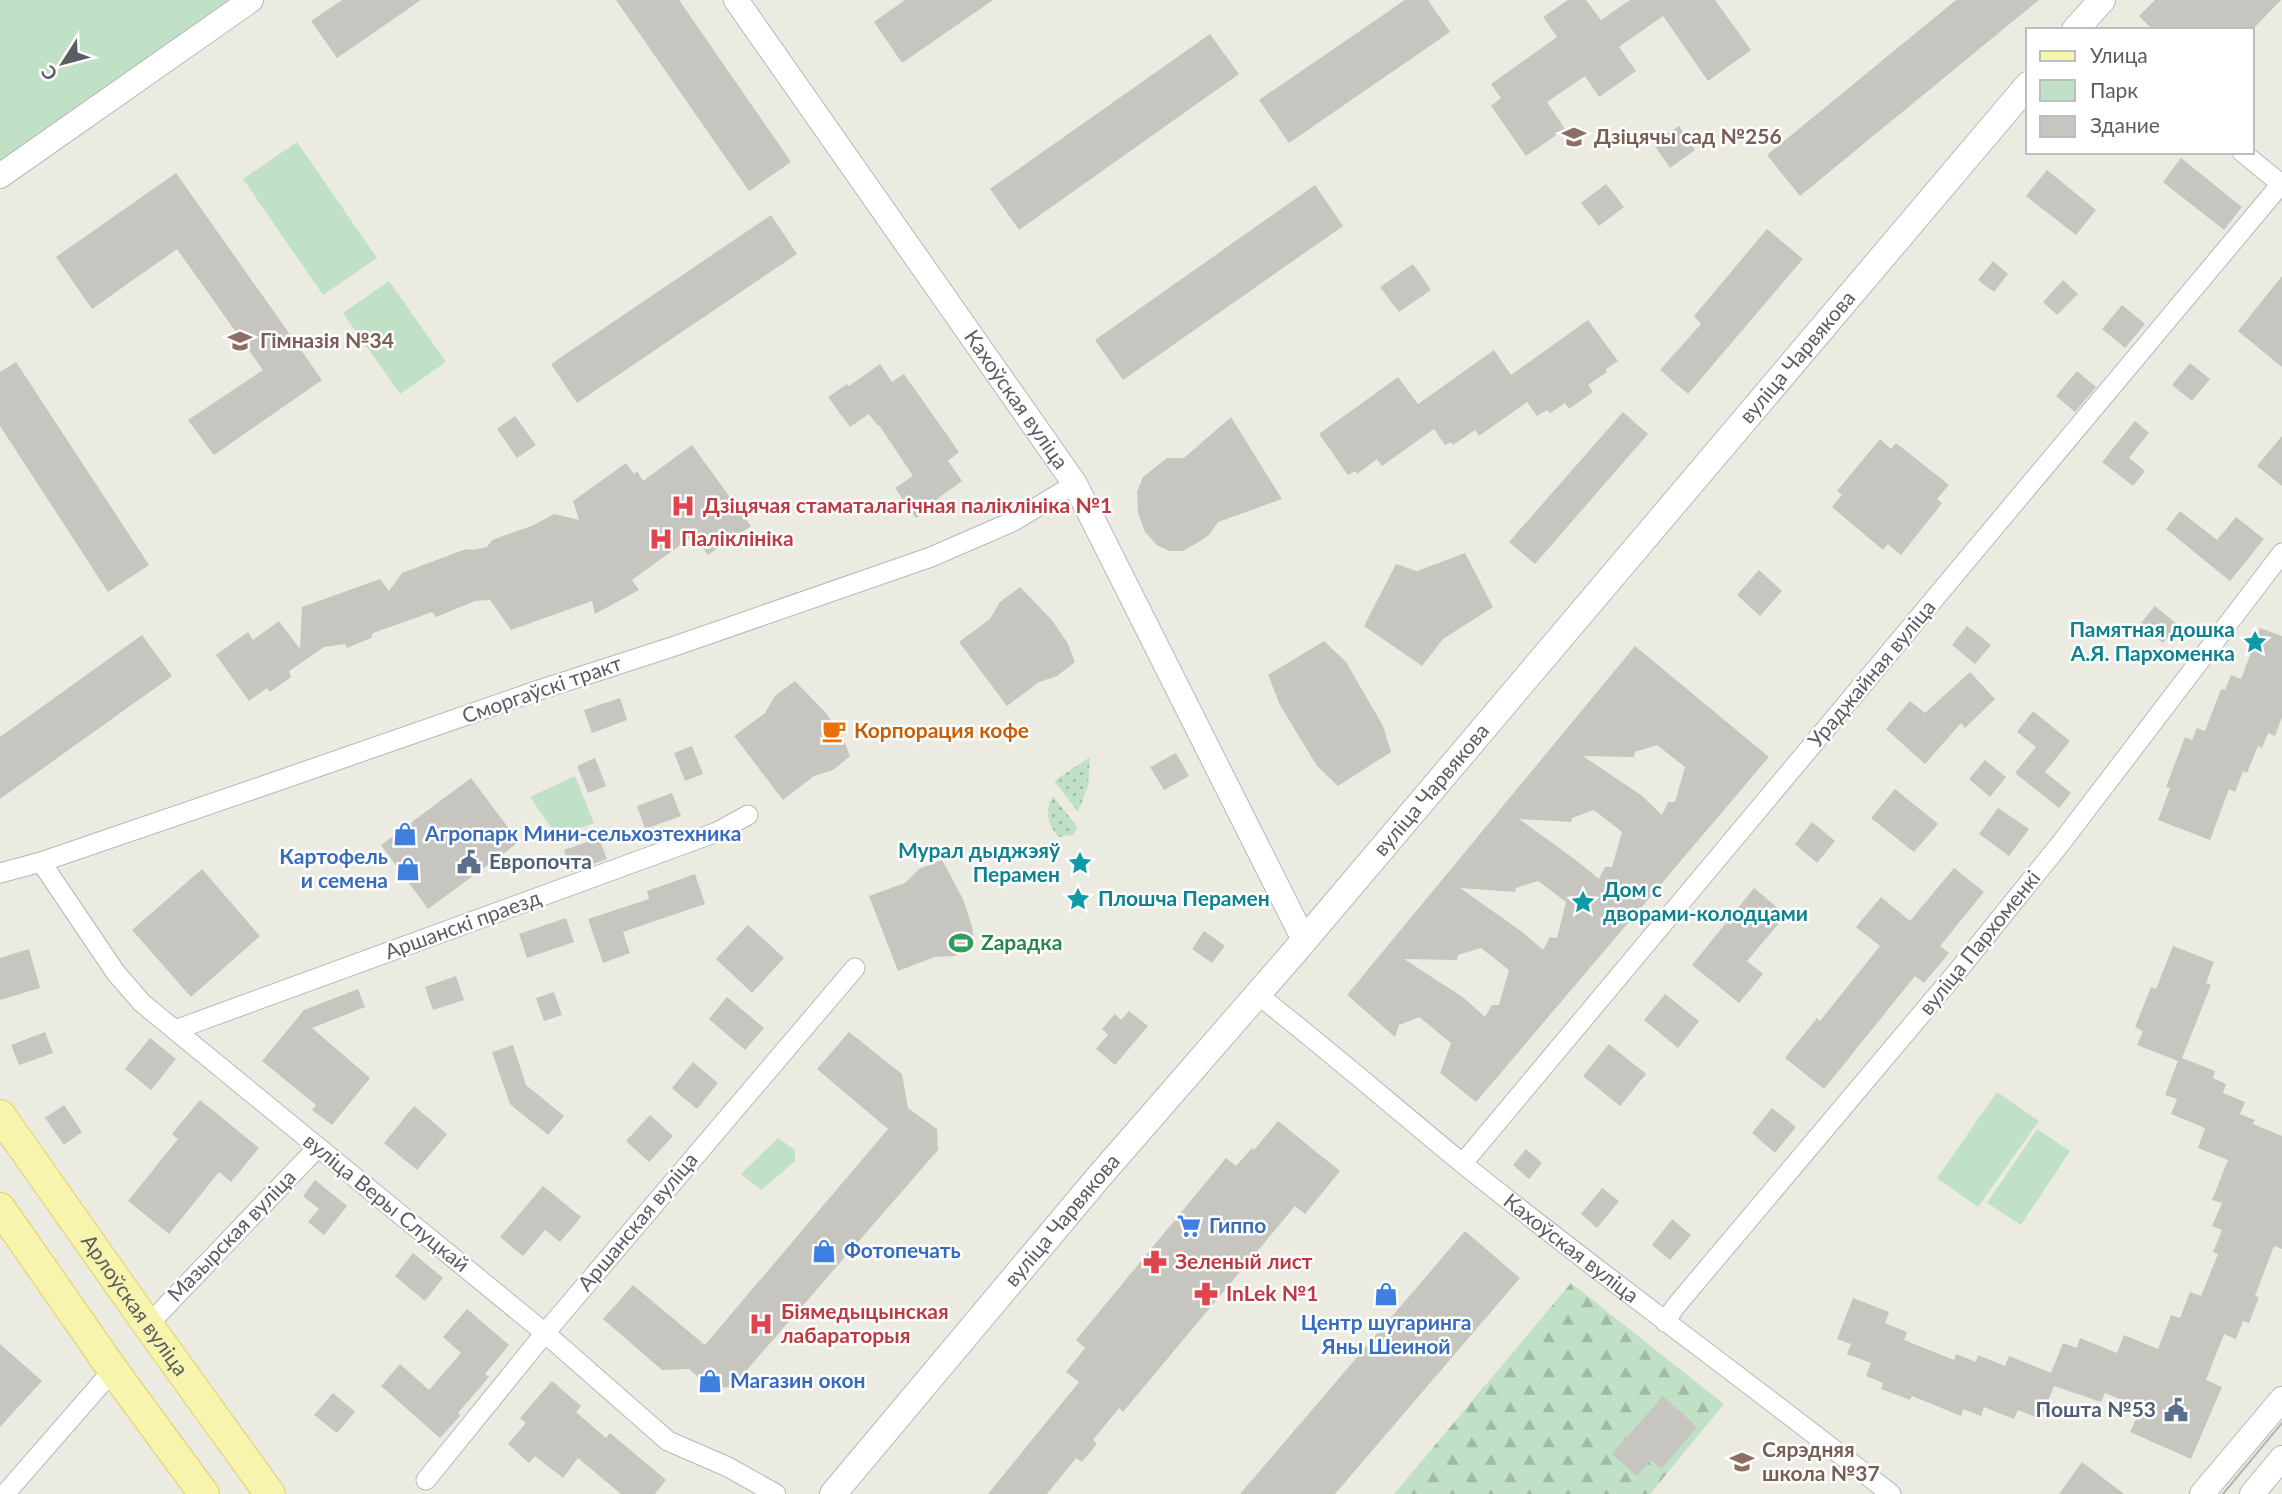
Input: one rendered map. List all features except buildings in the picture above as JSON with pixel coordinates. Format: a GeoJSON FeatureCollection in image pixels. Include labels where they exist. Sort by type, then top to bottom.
{"type":"FeatureCollection","features":[{"type":"Feature","properties":{"kind":"main road"},"geometry":{"type":"LineString","coordinates":[[2078,28],[2102,0]]}},
{"type":"Feature","properties":{"kind":"main road","name":"вуліца Чарвякова"},"geometry":{"type":"LineString","coordinates":[[833,1494],[2026,87]]}},
{"type":"Feature","properties":{"kind":"main road","name":"Арлоўская вуліца"},"geometry":{"type":"LineString","coordinates":[[0,1115],[270,1494]]}},
{"type":"Feature","properties":{"kind":"main road"},"geometry":{"type":"LineString","coordinates":[[0,1208],[204,1494]]}},
{"type":"Feature","properties":{"kind":"street"},"geometry":{"type":"LineString","coordinates":[[0,176],[251,0]]}},
{"type":"Feature","properties":{"kind":"street","name":"Кахоўская вуліца"},"geometry":{"type":"LineString","coordinates":[[736,0],[1075,484],[1304,940]]}},
{"type":"Feature","properties":{"kind":"street"},"geometry":{"type":"LineString","coordinates":[[2244,154],[2281,184]]}},
{"type":"Feature","properties":{"kind":"street","name":"Ураджайная вуліца"},"geometry":{"type":"LineString","coordinates":[[1463,1163],[2281,184]]}},
{"type":"Feature","properties":{"kind":"street","name":"Сморгаўскі тракт"},"geometry":{"type":"LineString","coordinates":[[0,873],[41,862],[931,557],[1014,521],[1075,484]]}},
{"type":"Feature","properties":{"kind":"street","name":"вуліца Пархоменкі"},"geometry":{"type":"LineString","coordinates":[[1665,1322],[1956,974],[2074,827],[2282,553]]}},
{"type":"Feature","properties":{"kind":"street","name":"Аршанскі праезд"},"geometry":{"type":"LineString","coordinates":[[175,1030],[718,832],[748,815]]}},
{"type":"Feature","properties":{"kind":"street","name":"вуліца Веры Слуцкай"},"geometry":{"type":"LineString","coordinates":[[41,862],[116,973],[142,1003],[545,1333],[668,1441],[728,1467],[776,1494]]}},
{"type":"Feature","properties":{"kind":"street","name":"Аршанская вуліца"},"geometry":{"type":"LineString","coordinates":[[426,1480],[545,1333],[855,968]]}},
{"type":"Feature","properties":{"kind":"street","name":"Кахоўская вуліца"},"geometry":{"type":"LineString","coordinates":[[1257,994],[1463,1163],[1665,1322],[1766,1395],[1891,1494]]}},
{"type":"Feature","properties":{"kind":"street","name":"Мазырская вуліца"},"geometry":{"type":"LineString","coordinates":[[148,1325],[317,1146]]}},
{"type":"Feature","properties":{"kind":"street"},"geometry":{"type":"LineString","coordinates":[[5,1494],[113,1370]]}},
{"type":"Feature","properties":{"kind":"street"},"geometry":{"type":"LineString","coordinates":[[2202,1494],[2282,1399]]}},
{"type":"Feature","properties":{"kind":"street"},"geometry":{"type":"LineString","coordinates":[[2252,1494],[2282,1458]]}},
{"type":"Feature","properties":{"kind":"green space"},"geometry":{"type":"Polygon","coordinates":[[[0,0],[234,0],[0,161],[0,0]]]}},
{"type":"Feature","properties":{"kind":"green space"},"geometry":{"type":"Polygon","coordinates":[[[297,142],[377,258],[323,295],[243,179],[297,142]]]}},
{"type":"Feature","properties":{"kind":"green space"},"geometry":{"type":"Polygon","coordinates":[[[389,281],[446,362],[400,394],[343,313],[389,281]]]}},
{"type":"Feature","properties":{"kind":"green space"},"geometry":{"type":"Polygon","coordinates":[[[1090,757],[1088,786],[1078,812],[1054,781],[1090,757]]]}},
{"type":"Feature","properties":{"kind":"green space"},"geometry":{"type":"Polygon","coordinates":[[[575,776],[594,823],[557,836],[530,797],[575,776]]]}},
{"type":"Feature","properties":{"kind":"green space"},"geometry":{"type":"Polygon","coordinates":[[[1053,796],[1077,827],[1073,835],[1058,837],[1052,827],[1048,812],[1053,796]]]}},
{"type":"Feature","properties":{"kind":"green space"},"geometry":{"type":"Polygon","coordinates":[[[1997,1092],[2039,1121],[1978,1207],[1937,1178],[1997,1092]]]}},
{"type":"Feature","properties":{"kind":"green space"},"geometry":{"type":"Polygon","coordinates":[[[2037,1129],[2070,1151],[2021,1225],[1987,1203],[2037,1129]]]}},
{"type":"Feature","properties":{"kind":"green space"},"geometry":{"type":"Polygon","coordinates":[[[778,1138],[795,1150],[795,1161],[761,1190],[741,1174],[778,1138]]]}},
{"type":"Feature","properties":{"kind":"green space"},"geometry":{"type":"Polygon","coordinates":[[[1571,1283],[1724,1404],[1650,1494],[1394,1494],[1571,1283]]]}},
{"type":"Feature","properties":{"kind":"tram line"},"geometry":{"type":"LineString","coordinates":[[2223,1494],[2282,1423]]}},
{"type":"Feature","properties":{"kind":"place","name":"Дзіцячы сад №256"},"geometry":{"type":"Point","coordinates":[1574,137]}},
{"type":"Feature","properties":{"kind":"place","name":"Гімназія №34"},"geometry":{"type":"Point","coordinates":[240,341]}},
{"type":"Feature","properties":{"kind":"place","name":"Дзіцячая стаматалагічная паліклініка №1"},"geometry":{"type":"Point","coordinates":[683,506]}},
{"type":"Feature","properties":{"kind":"place","name":"Паліклініка"},"geometry":{"type":"Point","coordinates":[661,539]}},
{"type":"Feature","properties":{"kind":"place","name":"Памятная дошка А.Я. Пархоменка"},"geometry":{"type":"Point","coordinates":[2255,642]}},
{"type":"Feature","properties":{"kind":"place","name":"Корпорация кофе"},"geometry":{"type":"Point","coordinates":[834,731]}},
{"type":"Feature","properties":{"kind":"place","name":"Агропарк Мини-сельхозтехника"},"geometry":{"type":"Point","coordinates":[405,834]}},
{"type":"Feature","properties":{"kind":"place","name":"Европочта"},"geometry":{"type":"Point","coordinates":[469,862]}},
{"type":"Feature","properties":{"kind":"place","name":"Мурал дыджэяў Перамен"},"geometry":{"type":"Point","coordinates":[1080,863]}},
{"type":"Feature","properties":{"kind":"place","name":"Картофель и семена"},"geometry":{"type":"Point","coordinates":[408,869]}},
{"type":"Feature","properties":{"kind":"place","name":"Плошча Перамен"},"geometry":{"type":"Point","coordinates":[1078,899]}},
{"type":"Feature","properties":{"kind":"place","name":"Дом с дворами-колодцами"},"geometry":{"type":"Point","coordinates":[1583,902]}},
{"type":"Feature","properties":{"kind":"place","name":"Zарадка"},"geometry":{"type":"Point","coordinates":[961,943]}},
{"type":"Feature","properties":{"kind":"place","name":"Гиппо"},"geometry":{"type":"Point","coordinates":[1189,1226]}},
{"type":"Feature","properties":{"kind":"place","name":"Фотопечать"},"geometry":{"type":"Point","coordinates":[824,1251]}},
{"type":"Feature","properties":{"kind":"place","name":"Зеленый лист"},"geometry":{"type":"Point","coordinates":[1155,1262]}},
{"type":"Feature","properties":{"kind":"place","name":"InLek №1"},"geometry":{"type":"Point","coordinates":[1206,1294]}},
{"type":"Feature","properties":{"kind":"place","name":"Центр шугаринга Яны Шеиной"},"geometry":{"type":"Point","coordinates":[1386,1294]}},
{"type":"Feature","properties":{"kind":"place","name":"Біямедыцынская лабараторыя"},"geometry":{"type":"Point","coordinates":[761,1324]}},
{"type":"Feature","properties":{"kind":"place","name":"Магазин окон"},"geometry":{"type":"Point","coordinates":[710,1381]}},
{"type":"Feature","properties":{"kind":"place","name":"Пошта №53"},"geometry":{"type":"Point","coordinates":[2176,1410]}},
{"type":"Feature","properties":{"kind":"place","name":"Сярэдняя школа №37"},"geometry":{"type":"Point","coordinates":[1742,1462]}}]}
